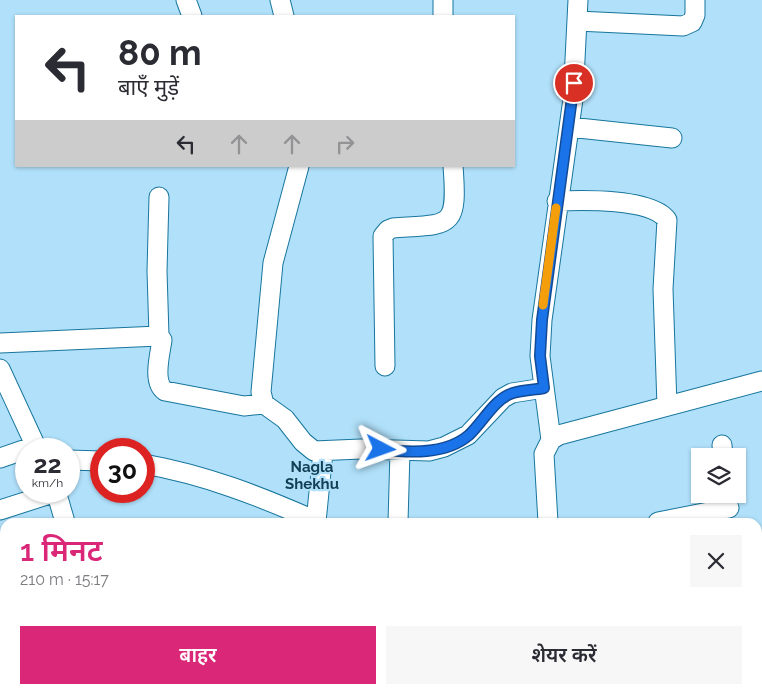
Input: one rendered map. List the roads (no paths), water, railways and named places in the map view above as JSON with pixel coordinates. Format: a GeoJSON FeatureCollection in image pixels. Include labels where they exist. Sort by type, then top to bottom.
{"type":"FeatureCollection","features":[{"type":"Feature","properties":{"kind":"street"},"geometry":{"type":"LineString","coordinates":[[186,0],[192,15]]}},
{"type":"Feature","properties":{"kind":"street"},"geometry":{"type":"LineString","coordinates":[[280,0],[284,15]]}},
{"type":"Feature","properties":{"kind":"street"},"geometry":{"type":"LineString","coordinates":[[442,0],[443,15]]}},
{"type":"Feature","properties":{"kind":"street"},"geometry":{"type":"LineString","coordinates":[[551,440],[540,356],[542,320],[557,200],[573,99],[578,0]]}},
{"type":"Feature","properties":{"kind":"street"},"geometry":{"type":"LineString","coordinates":[[577,21],[683,26],[692,22],[695,0]]}},
{"type":"Feature","properties":{"kind":"street"},"geometry":{"type":"LineString","coordinates":[[569,127],[672,138]]}},
{"type":"Feature","properties":{"kind":"street"},"geometry":{"type":"LineString","coordinates":[[299,167],[273,262],[261,392],[264,404],[285,419],[303,442],[314,451],[323,452],[361,449],[400,452],[429,451],[460,441],[503,398],[512,393],[544,388]]}},
{"type":"Feature","properties":{"kind":"street"},"geometry":{"type":"LineString","coordinates":[[385,366],[383,236],[388,230],[393,228],[436,225],[449,219],[453,211],[453,167]]}},
{"type":"Feature","properties":{"kind":"street"},"geometry":{"type":"LineString","coordinates":[[159,197],[157,271],[159,336],[162,340],[158,381],[160,388],[165,391],[244,406],[264,404]]}},
{"type":"Feature","properties":{"kind":"street"},"geometry":{"type":"LineString","coordinates":[[557,200],[612,201],[654,211],[663,215],[667,220],[663,290],[667,406]]}},
{"type":"Feature","properties":{"kind":"street"},"geometry":{"type":"LineString","coordinates":[[0,342],[159,336]]}},
{"type":"Feature","properties":{"kind":"street"},"geometry":{"type":"LineString","coordinates":[[0,369],[7,401],[30,438]]}},
{"type":"Feature","properties":{"kind":"street"},"geometry":{"type":"LineString","coordinates":[[549,518],[544,454],[551,440],[559,435],[762,380]]}},
{"type":"Feature","properties":{"kind":"street"},"geometry":{"type":"LineString","coordinates":[[316,518],[323,452]]}},
{"type":"Feature","properties":{"kind":"street"},"geometry":{"type":"LineString","coordinates":[[398,518],[400,452]]}},
{"type":"Feature","properties":{"kind":"street"},"geometry":{"type":"LineString","coordinates":[[0,458],[15,453]]}},
{"type":"Feature","properties":{"kind":"street"},"geometry":{"type":"LineString","coordinates":[[155,466],[180,470],[243,490],[307,518]]}},
{"type":"Feature","properties":{"kind":"street"},"geometry":{"type":"LineString","coordinates":[[0,510],[22,503]]}},
{"type":"Feature","properties":{"kind":"street"},"geometry":{"type":"LineString","coordinates":[[59,503],[64,518]]}},
{"type":"Feature","properties":{"kind":"street"},"geometry":{"type":"LineString","coordinates":[[678,518],[729,508]]}},
{"type":"Feature","properties":{"kind":"district","name":"Nagla Shekhu"},"geometry":{"type":"Point","coordinates":[312,476]}}]}
